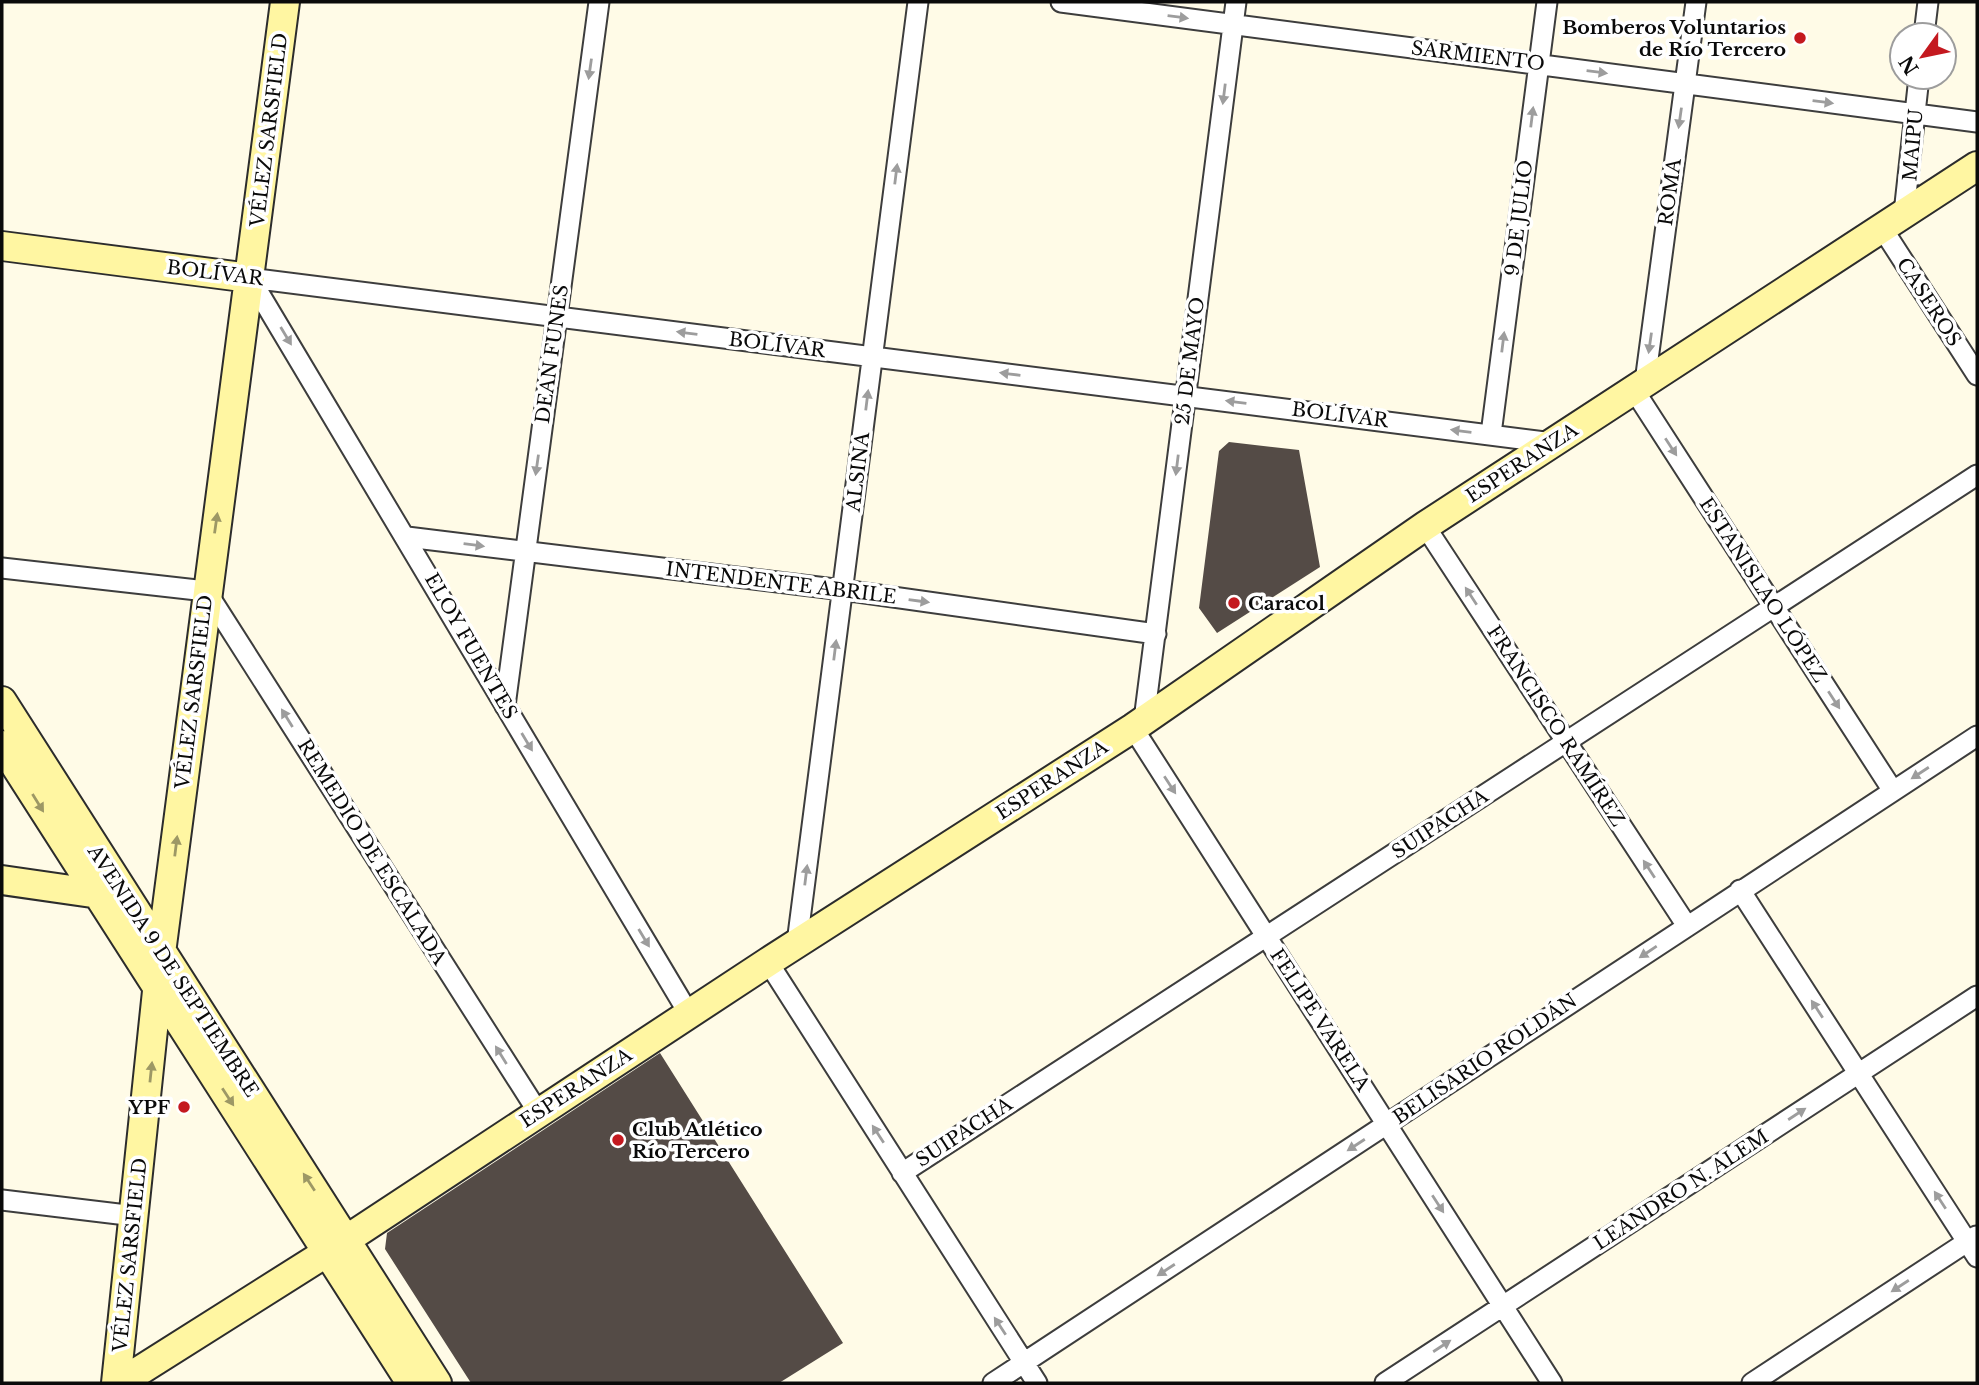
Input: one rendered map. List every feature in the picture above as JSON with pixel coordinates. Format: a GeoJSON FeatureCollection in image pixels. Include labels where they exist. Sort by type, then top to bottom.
{"type":"FeatureCollection","features":[{"type":"Feature","properties":{"kind":"main road","name":"VÉLEZ SARSFIELD"},"geometry":{"type":"LineString","coordinates":[[118,1383],[161,953],[206,591],[285,2]]}},
{"type":"Feature","properties":{"kind":"main road","name":"ESPERANZA"},"geometry":{"type":"LineString","coordinates":[[118,1383],[338,1245],[797,943],[1139,724],[1425,526],[1977,166]]}},
{"type":"Feature","properties":{"kind":"main road","name":"BOLÍVAR"},"geometry":{"type":"LineString","coordinates":[[2,246],[250,278]]}},
{"type":"Feature","properties":{"kind":"main road","name":"AVENIDA 9 DE SEPTIEMBRE"},"geometry":{"type":"LineString","coordinates":[[2,701],[161,953],[338,1245]]}},
{"type":"Feature","properties":{"kind":"main road","name":"AVENIDA 9 DE SEPTIEMBRE"},"geometry":{"type":"LineString","coordinates":[[2,745],[158,990],[338,1245]]}},
{"type":"Feature","properties":{"kind":"main road"},"geometry":{"type":"LineString","coordinates":[[2,880],[126,897]]}},
{"type":"Feature","properties":{"kind":"main road"},"geometry":{"type":"LineString","coordinates":[[338,1245],[411,1383]]}},
{"type":"Feature","properties":{"kind":"main road"},"geometry":{"type":"LineString","coordinates":[[338,1245],[437,1383]]}},
{"type":"Feature","properties":{"kind":"street","name":"DEAN FUNES"},"geometry":{"type":"LineString","coordinates":[[505,706],[599,2]]}},
{"type":"Feature","properties":{"kind":"street","name":"ALSINA"},"geometry":{"type":"LineString","coordinates":[[797,943],[918,2]]}},
{"type":"Feature","properties":{"kind":"street","name":"SARMIENTO"},"geometry":{"type":"LineString","coordinates":[[1061,2],[1977,122]]}},
{"type":"Feature","properties":{"kind":"street","name":"25 DE MAYO"},"geometry":{"type":"LineString","coordinates":[[1139,724],[1156,634],[1236,2]]}},
{"type":"Feature","properties":{"kind":"street","name":"9 DE JULIO"},"geometry":{"type":"LineString","coordinates":[[1491,434],[1547,2]]}},
{"type":"Feature","properties":{"kind":"street","name":"ROMA"},"geometry":{"type":"LineString","coordinates":[[1640,386],[1696,2]]}},
{"type":"Feature","properties":{"kind":"street"},"geometry":{"type":"LineString","coordinates":[[1926,21],[1928,2]]}},
{"type":"Feature","properties":{"kind":"street","name":"MAIPU"},"geometry":{"type":"LineString","coordinates":[[1893,221],[1917,91]]}},
{"type":"Feature","properties":{"kind":"street","name":"CASEROS"},"geometry":{"type":"LineString","coordinates":[[1893,221],[1977,375]]}},
{"type":"Feature","properties":{"kind":"street","name":"BOLÍVAR"},"geometry":{"type":"LineString","coordinates":[[250,278],[1553,443]]}},
{"type":"Feature","properties":{"kind":"street","name":"ELOY FUENTES"},"geometry":{"type":"LineString","coordinates":[[250,278],[407,537],[689,1014]]}},
{"type":"Feature","properties":{"kind":"street","name":"ESTANISLAO LÓPEZ"},"geometry":{"type":"LineString","coordinates":[[1640,386],[1774,607],[1893,791]]}},
{"type":"Feature","properties":{"kind":"street","name":"SUIPACHA"},"geometry":{"type":"LineString","coordinates":[[902,1173],[1977,475]]}},
{"type":"Feature","properties":{"kind":"street","name":"FRANCISCO RAMÍREZ"},"geometry":{"type":"LineString","coordinates":[[1425,526],[1687,926]]}},
{"type":"Feature","properties":{"kind":"street","name":"INTENDENTE ABRILE"},"geometry":{"type":"LineString","coordinates":[[407,537],[843,590],[1156,634]]}},
{"type":"Feature","properties":{"kind":"street"},"geometry":{"type":"LineString","coordinates":[[2,568],[206,591]]}},
{"type":"Feature","properties":{"kind":"street","name":"REMEDIO DE ESCALADA"},"geometry":{"type":"LineString","coordinates":[[206,591],[538,1112]]}},
{"type":"Feature","properties":{"kind":"street","name":"FELIPE VARELA"},"geometry":{"type":"LineString","coordinates":[[1139,724],[1267,936],[1552,1383]]}},
{"type":"Feature","properties":{"kind":"street","name":"BELISARIO ROLDÁN"},"geometry":{"type":"LineString","coordinates":[[993,1383],[1977,736]]}},
{"type":"Feature","properties":{"kind":"street"},"geometry":{"type":"LineString","coordinates":[[1740,890],[1974,1245],[1752,1383]]}},
{"type":"Feature","properties":{"kind":"street"},"geometry":{"type":"LineString","coordinates":[[768,962],[1037,1383]]}},
{"type":"Feature","properties":{"kind":"street","name":"LEANDRO N. ALEM"},"geometry":{"type":"LineString","coordinates":[[1385,1383],[1977,996]]}},
{"type":"Feature","properties":{"kind":"street"},"geometry":{"type":"LineString","coordinates":[[2,1200],[135,1216]]}},
{"type":"Feature","properties":{"kind":"building"},"geometry":{"type":"Polygon","coordinates":[[[1229,442],[1299,450],[1320,567],[1217,633],[1199,608],[1219,451],[1229,442]]]}},
{"type":"Feature","properties":{"kind":"building","name":"Club Atlético Río Tercero"},"geometry":{"type":"Polygon","coordinates":[[[660,1053],[843,1343],[779,1383],[471,1383],[385,1249],[387,1233],[660,1053]]]}},
{"type":"Feature","properties":{"kind":"place","name":"Bomberos Voluntarios de Río Tercero"},"geometry":{"type":"Point","coordinates":[1800,38]}},
{"type":"Feature","properties":{"kind":"place","name":"Caracol"},"geometry":{"type":"Point","coordinates":[1234,603]}},
{"type":"Feature","properties":{"kind":"place","name":"YPF"},"geometry":{"type":"Point","coordinates":[184,1107]}},
{"type":"Feature","properties":{"kind":"place","name":"Club Atlético Río Tercero"},"geometry":{"type":"Point","coordinates":[618,1140]}}]}
